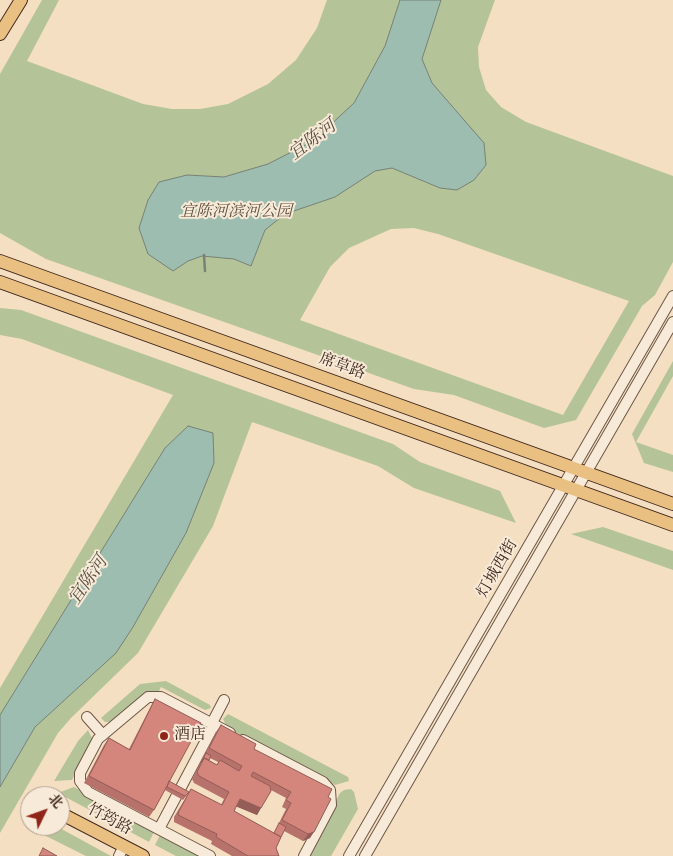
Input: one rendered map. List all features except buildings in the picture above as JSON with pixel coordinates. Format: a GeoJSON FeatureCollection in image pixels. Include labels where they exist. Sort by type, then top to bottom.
{"type":"FeatureCollection","features":[{"type":"Feature","properties":{"kind":"main road"},"geometry":{"type":"LineString","coordinates":[[0,34],[20,0]]}},
{"type":"Feature","properties":{"kind":"main road","name":"席草路"},"geometry":{"type":"LineString","coordinates":[[0,260],[673,504]]}},
{"type":"Feature","properties":{"kind":"main road"},"geometry":{"type":"LineString","coordinates":[[0,282],[673,525]]}},
{"type":"Feature","properties":{"kind":"main road","name":"竹筠路"},"geometry":{"type":"LineString","coordinates":[[70,819],[121,851],[143,856]]}},
{"type":"Feature","properties":{"kind":"street","name":"灯城西街"},"geometry":{"type":"LineString","coordinates":[[349,856],[673,296]]}},
{"type":"Feature","properties":{"kind":"street","name":"灯城西街"},"geometry":{"type":"LineString","coordinates":[[365,856],[673,322]]}},
{"type":"Feature","properties":{"kind":"street"},"geometry":{"type":"LineString","coordinates":[[210,856],[88,792],[82,786],[81,769],[96,742],[143,700],[154,696],[164,698],[323,782],[328,787],[332,796],[331,805],[304,856]]}},
{"type":"Feature","properties":{"kind":"street"},"geometry":{"type":"LineString","coordinates":[[159,829],[224,700]]}},
{"type":"Feature","properties":{"kind":"street"},"geometry":{"type":"LineString","coordinates":[[87,717],[103,735]]}},
{"type":"Feature","properties":{"kind":"green space","name":"宜陈河滨河公园"},"geometry":{"type":"Polygon","coordinates":[[[42,0],[59,0],[27,61],[143,104],[172,109],[200,109],[228,104],[268,84],[296,60],[317,28],[327,0],[495,0],[478,47],[479,67],[486,90],[501,107],[526,122],[673,176],[673,262],[655,295],[642,306],[576,420],[544,428],[454,395],[414,389],[46,259],[0,233],[0,74],[42,0]],[[414,228],[391,229],[349,248],[330,267],[300,320],[563,415],[629,301],[438,234],[414,228]]]}},
{"type":"Feature","properties":{"kind":"green space"},"geometry":{"type":"Polygon","coordinates":[[[0,308],[21,310],[393,444],[420,462],[500,491],[516,523],[414,488],[378,466],[252,422],[213,526],[138,653],[58,733],[27,786],[20,786],[20,799],[0,833],[0,688],[173,395],[22,339],[0,335],[0,308]]]}},
{"type":"Feature","properties":{"kind":"green space"},"geometry":{"type":"Polygon","coordinates":[[[673,361],[673,376],[636,442],[673,455],[673,472],[644,463],[632,434],[673,361]]]}},
{"type":"Feature","properties":{"kind":"green space"},"geometry":{"type":"Polygon","coordinates":[[[603,527],[673,551],[673,570],[571,534],[603,527]]]}},
{"type":"Feature","properties":{"kind":"green space"},"geometry":{"type":"Polygon","coordinates":[[[166,681],[210,705],[211,708],[205,710],[161,687],[159,691],[142,695],[111,722],[105,722],[101,718],[140,684],[166,681]]]}},
{"type":"Feature","properties":{"kind":"green space"},"geometry":{"type":"Polygon","coordinates":[[[228,714],[348,777],[349,781],[335,785],[228,729],[223,719],[228,714]]]}},
{"type":"Feature","properties":{"kind":"green space"},"geometry":{"type":"Polygon","coordinates":[[[88,730],[93,740],[72,780],[54,781],[78,741],[88,730]]]}},
{"type":"Feature","properties":{"kind":"green space"},"geometry":{"type":"Polygon","coordinates":[[[74,787],[155,830],[149,842],[70,799],[70,788],[74,787]]]}},
{"type":"Feature","properties":{"kind":"green space"},"geometry":{"type":"Polygon","coordinates":[[[351,789],[354,792],[358,809],[331,856],[307,856],[340,793],[351,789]]]}},
{"type":"Feature","properties":{"kind":"green space"},"geometry":{"type":"Polygon","coordinates":[[[161,833],[205,856],[176,856],[155,845],[161,833]]]}},
{"type":"Feature","properties":{"kind":"green space"},"geometry":{"type":"Polygon","coordinates":[[[70,834],[111,856],[86,856],[46,836],[70,836],[70,834]]]}},
{"type":"Feature","properties":{"kind":"water"},"geometry":{"type":"Polygon","coordinates":[[[400,0],[441,0],[422,59],[432,83],[484,143],[486,165],[474,180],[457,190],[440,188],[392,168],[375,171],[335,197],[285,214],[265,230],[251,266],[234,259],[202,256],[188,261],[173,271],[148,254],[139,228],[148,200],[159,182],[187,175],[224,177],[268,164],[313,141],[354,103],[385,46],[400,0]]]}},
{"type":"Feature","properties":{"kind":"water"},"geometry":{"type":"Polygon","coordinates":[[[188,426],[213,433],[214,463],[186,533],[133,627],[116,653],[35,727],[0,787],[0,715],[165,448],[188,426]]]}},
{"type":"Feature","properties":{"kind":"waterway","name":"宜陈河"},"geometry":{"type":"LineString","coordinates":[[204,255],[205,271]]}},
{"type":"Feature","properties":{"kind":"place","name":"酒店"},"geometry":{"type":"Point","coordinates":[164,736]}}]}
